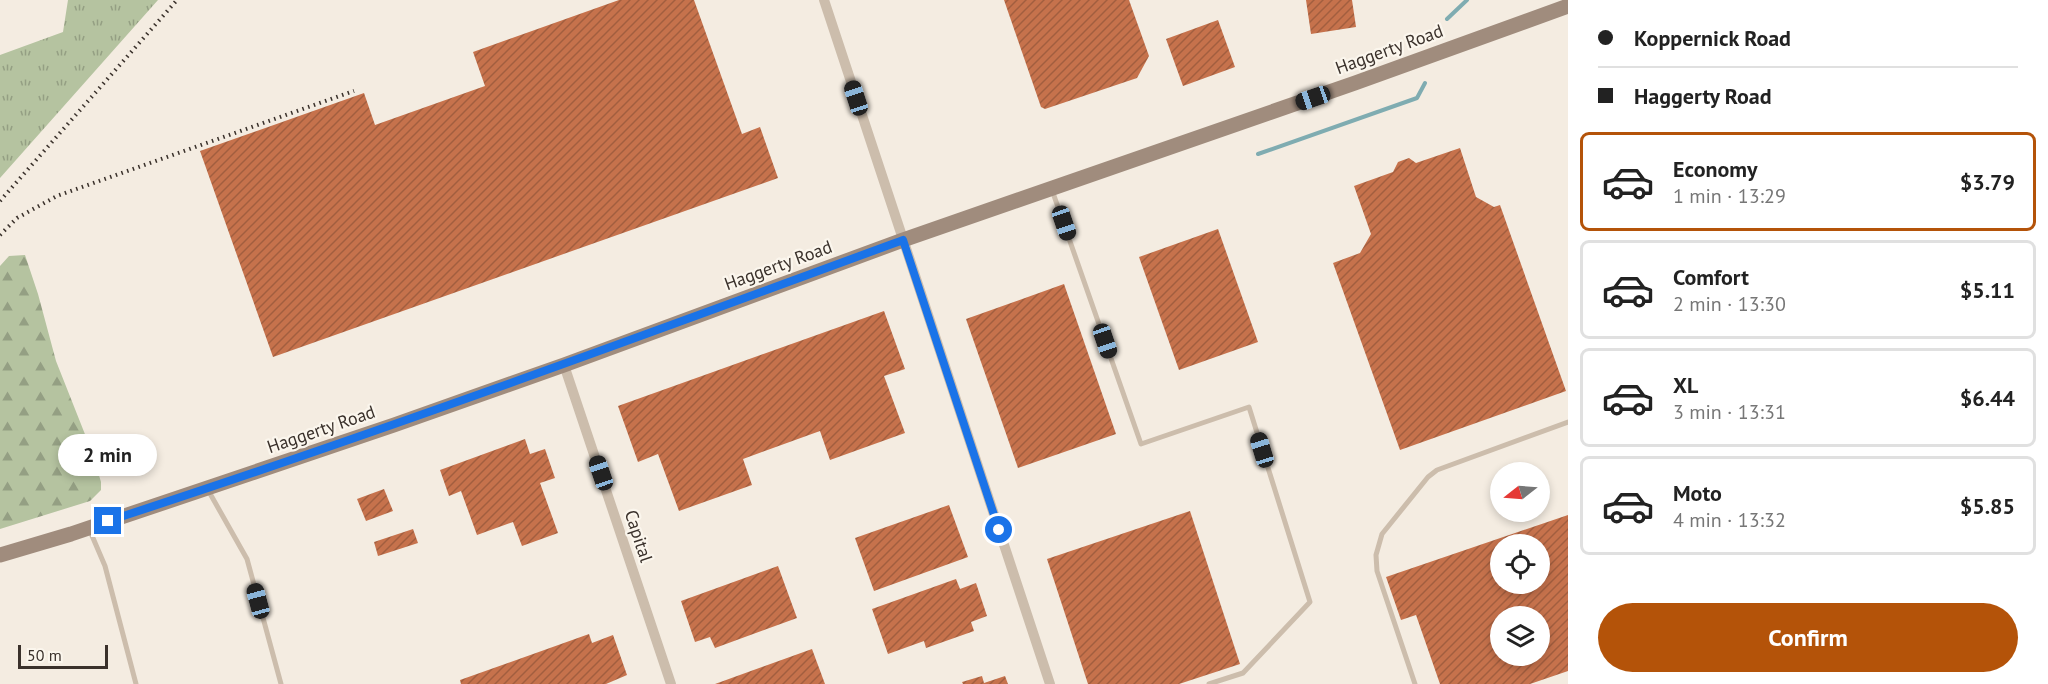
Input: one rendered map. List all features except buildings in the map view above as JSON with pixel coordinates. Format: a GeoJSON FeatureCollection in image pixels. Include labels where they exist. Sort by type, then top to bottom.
{"type":"FeatureCollection","features":[{"type":"Feature","properties":{"kind":"main road","name":"Haggerty Road"},"geometry":{"type":"LineString","coordinates":[[0,555],[89,528],[564,365],[903,240],[1355,83],[1568,6]]}},
{"type":"Feature","properties":{"kind":"street"},"geometry":{"type":"LineString","coordinates":[[824,0],[1050,684]]}},
{"type":"Feature","properties":{"kind":"street","name":"Capital"},"geometry":{"type":"LineString","coordinates":[[564,365],[671,684]]}},
{"type":"Feature","properties":{"kind":"lane"},"geometry":{"type":"LineString","coordinates":[[1052,188],[1141,444],[1249,407],[1310,602],[1243,673],[1209,684]]}},
{"type":"Feature","properties":{"kind":"lane"},"geometry":{"type":"LineString","coordinates":[[1415,684],[1377,572],[1376,551],[1382,534],[1428,477],[1437,470],[1568,422]]}},
{"type":"Feature","properties":{"kind":"lane"},"geometry":{"type":"LineString","coordinates":[[207,488],[247,559],[281,684]]}},
{"type":"Feature","properties":{"kind":"lane"},"geometry":{"type":"LineString","coordinates":[[89,528],[105,566],[135,684]]}},
{"type":"Feature","properties":{"kind":"green space"},"geometry":{"type":"Polygon","coordinates":[[[68,0],[158,0],[0,178],[0,55],[63,32],[68,0]]]}},
{"type":"Feature","properties":{"kind":"green space"},"geometry":{"type":"Polygon","coordinates":[[[25,255],[56,361],[92,452],[101,482],[101,490],[90,501],[0,529],[0,266],[9,256],[25,255]]]}},
{"type":"Feature","properties":{"kind":"waterway"},"geometry":{"type":"LineString","coordinates":[[1447,19],[1467,0]]}},
{"type":"Feature","properties":{"kind":"waterway"},"geometry":{"type":"LineString","coordinates":[[1258,154],[1417,98],[1425,83]]}},
{"type":"Feature","properties":{"kind":"railway"},"geometry":{"type":"LineString","coordinates":[[0,201],[177,0]]}},
{"type":"Feature","properties":{"kind":"railway"},"geometry":{"type":"LineString","coordinates":[[0,235],[17,218],[57,196],[354,91]]}},
{"type":"Feature","properties":{"kind":"route"},"geometry":{"type":"LineString","coordinates":[[108,521],[275,466],[564,365],[903,240],[999,530]]}}]}
